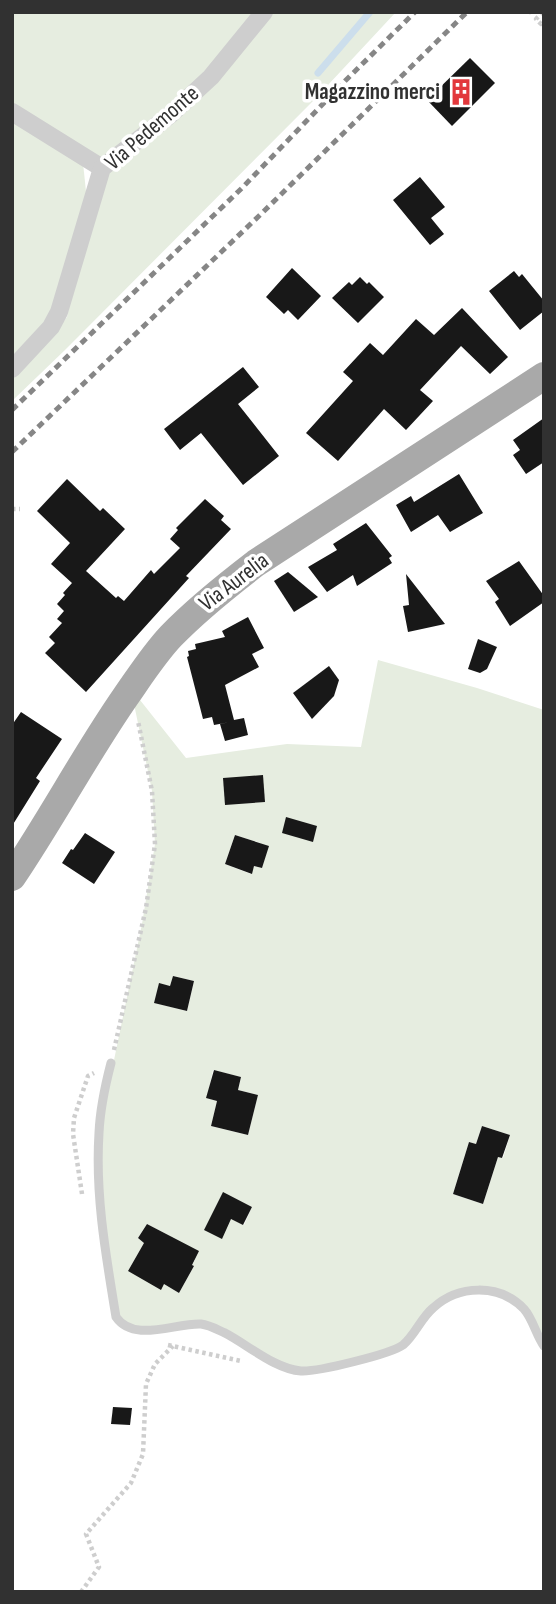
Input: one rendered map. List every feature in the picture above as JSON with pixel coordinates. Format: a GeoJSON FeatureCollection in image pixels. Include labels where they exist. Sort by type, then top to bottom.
{"type":"FeatureCollection","features":[{"type":"Feature","properties":{"kind":"main road","name":"Via Aurelia"},"geometry":{"type":"LineString","coordinates":[[12,877],[129,692],[169,638],[215,593],[544,376]]}},
{"type":"Feature","properties":{"kind":"street","name":"Via Pedemonte"},"geometry":{"type":"LineString","coordinates":[[12,369],[51,327],[59,312],[102,168],[170,115],[211,77],[264,12]]}},
{"type":"Feature","properties":{"kind":"street"},"geometry":{"type":"LineString","coordinates":[[12,111],[102,168]]}},
{"type":"Feature","properties":{"kind":"lane"},"geometry":{"type":"LineString","coordinates":[[111,1063],[100,1116],[101,1219],[116,1317],[121,1324],[136,1331],[201,1324],[241,1342],[284,1367],[303,1371],[381,1355],[403,1345],[431,1309],[444,1298],[476,1289],[497,1293],[524,1309],[544,1346]]}},
{"type":"Feature","properties":{"kind":"path"},"geometry":{"type":"LineString","coordinates":[[543,12],[536,19],[541,24],[544,21]]}},
{"type":"Feature","properties":{"kind":"path"},"geometry":{"type":"LineString","coordinates":[[12,509],[20,509]]}},
{"type":"Feature","properties":{"kind":"path"},"geometry":{"type":"LineString","coordinates":[[111,1063],[146,908],[155,844],[152,791],[134,704],[129,692]]}},
{"type":"Feature","properties":{"kind":"path"},"geometry":{"type":"LineString","coordinates":[[81,1592],[99,1567],[86,1534],[131,1483],[143,1454],[146,1384],[155,1364],[174,1346]]}},
{"type":"Feature","properties":{"kind":"shaded area"},"geometry":{"type":"Polygon","coordinates":[[[12,12],[259,12],[209,75],[101,164],[12,108],[12,12]]]}},
{"type":"Feature","properties":{"kind":"shaded area"},"geometry":{"type":"Polygon","coordinates":[[[273,12],[396,12],[315,99],[12,401],[12,378],[52,337],[67,317],[73,288],[109,171],[229,64],[273,12]]]}},
{"type":"Feature","properties":{"kind":"shaded area"},"geometry":{"type":"Polygon","coordinates":[[[12,118],[83,163],[87,201],[54,306],[45,322],[12,356],[12,118]]]}},
{"type":"Feature","properties":{"kind":"shaded area"},"geometry":{"type":"Polygon","coordinates":[[[378,660],[544,710],[544,1343],[532,1323],[512,1300],[476,1289],[444,1298],[403,1345],[316,1369],[286,1368],[212,1327],[136,1331],[121,1324],[101,1219],[99,1133],[142,924],[155,844],[152,791],[134,704],[140,700],[186,758],[287,744],[361,747],[378,660]],[[235,835],[225,864],[251,874],[254,866],[262,868],[267,850],[260,843],[235,835]],[[173,976],[170,986],[159,984],[155,1003],[187,1011],[194,981],[173,976]],[[213,1070],[207,1098],[217,1101],[211,1126],[248,1135],[258,1095],[238,1090],[241,1077],[213,1070]],[[482,1126],[476,1144],[469,1142],[453,1194],[483,1204],[498,1157],[503,1158],[510,1135],[482,1126]],[[223,1193],[214,1211],[244,1225],[252,1207],[223,1193]],[[147,1224],[138,1238],[144,1243],[128,1271],[164,1284],[179,1293],[195,1260],[170,1236],[147,1224]]]}},
{"type":"Feature","properties":{"kind":"building","name":"Magazzino merci"},"geometry":{"type":"Polygon","coordinates":[[[470,58],[495,83],[452,126],[427,100],[470,58]]]}},
{"type":"Feature","properties":{"kind":"building"},"geometry":{"type":"Polygon","coordinates":[[[420,177],[445,207],[431,218],[444,234],[430,245],[393,200],[420,177]]]}},
{"type":"Feature","properties":{"kind":"building"},"geometry":{"type":"Polygon","coordinates":[[[292,268],[321,296],[298,320],[288,310],[284,314],[266,297],[292,268]]]}},
{"type":"Feature","properties":{"kind":"building"},"geometry":{"type":"Polygon","coordinates":[[[514,271],[519,277],[522,274],[544,301],[544,311],[520,330],[489,291],[514,271]]]}},
{"type":"Feature","properties":{"kind":"building"},"geometry":{"type":"Polygon","coordinates":[[[360,277],[384,297],[358,323],[332,298],[349,282],[352,285],[360,277]]]}},
{"type":"Feature","properties":{"kind":"building"},"geometry":{"type":"Polygon","coordinates":[[[462,308],[508,357],[490,374],[461,346],[420,390],[433,401],[406,430],[384,409],[338,461],[306,433],[353,381],[343,372],[370,343],[383,355],[416,319],[434,335],[462,308]]]}},
{"type":"Feature","properties":{"kind":"building"},"geometry":{"type":"Polygon","coordinates":[[[243,367],[259,387],[238,404],[279,456],[243,485],[201,433],[180,450],[164,429],[243,367]]]}},
{"type":"Feature","properties":{"kind":"building"},"geometry":{"type":"Polygon","coordinates":[[[544,418],[544,462],[526,474],[513,455],[520,450],[513,440],[544,418]]]}},
{"type":"Feature","properties":{"kind":"building"},"geometry":{"type":"Polygon","coordinates":[[[459,474],[483,513],[450,532],[438,515],[411,532],[396,505],[411,496],[414,502],[459,474]]]}},
{"type":"Feature","properties":{"kind":"building"},"geometry":{"type":"Polygon","coordinates":[[[67,479],[100,511],[103,508],[125,529],[86,571],[116,598],[118,596],[124,601],[151,570],[154,574],[180,548],[170,539],[178,530],[176,528],[205,499],[224,516],[221,520],[231,529],[186,576],[189,578],[86,692],[45,653],[55,643],[49,637],[62,623],[57,619],[64,611],[57,604],[72,583],[51,564],[70,543],[37,511],[67,479]]]}},
{"type":"Feature","properties":{"kind":"building"},"geometry":{"type":"Polygon","coordinates":[[[366,523],[392,556],[389,558],[392,563],[357,586],[353,575],[327,592],[308,567],[337,550],[333,544],[366,523]]]}},
{"type":"Feature","properties":{"kind":"building"},"geometry":{"type":"Polygon","coordinates":[[[519,561],[544,596],[544,602],[510,626],[495,602],[499,599],[486,581],[519,561]]]}},
{"type":"Feature","properties":{"kind":"building"},"geometry":{"type":"Polygon","coordinates":[[[288,572],[318,597],[294,612],[274,581],[288,572]]]}},
{"type":"Feature","properties":{"kind":"building"},"geometry":{"type":"Polygon","coordinates":[[[406,574],[445,624],[408,632],[403,606],[409,605],[406,574]]]}},
{"type":"Feature","properties":{"kind":"building"},"geometry":{"type":"Polygon","coordinates":[[[248,617],[264,648],[252,654],[259,667],[225,685],[234,720],[244,718],[248,735],[225,741],[220,724],[230,722],[214,725],[212,717],[203,719],[187,657],[188,651],[196,649],[195,644],[225,637],[222,631],[248,617]]]}},
{"type":"Feature","properties":{"kind":"building"},"geometry":{"type":"Polygon","coordinates":[[[478,639],[497,647],[487,669],[480,673],[468,669],[478,639]]]}},
{"type":"Feature","properties":{"kind":"building"},"geometry":{"type":"Polygon","coordinates":[[[329,666],[339,680],[334,696],[312,719],[293,693],[329,666]]]}},
{"type":"Feature","properties":{"kind":"building"},"geometry":{"type":"Polygon","coordinates":[[[21,712],[62,739],[36,778],[40,781],[12,826],[12,725],[21,712]]]}},
{"type":"Feature","properties":{"kind":"building"},"geometry":{"type":"Polygon","coordinates":[[[263,775],[265,802],[225,805],[223,778],[263,775]]]}},
{"type":"Feature","properties":{"kind":"building"},"geometry":{"type":"Polygon","coordinates":[[[286,817],[317,826],[313,842],[282,833],[286,817]]]}},
{"type":"Feature","properties":{"kind":"building"},"geometry":{"type":"Polygon","coordinates":[[[85,833],[115,852],[94,884],[62,863],[85,833]]]}},
{"type":"Feature","properties":{"kind":"building"},"geometry":{"type":"Polygon","coordinates":[[[235,835],[269,846],[262,868],[254,866],[252,874],[225,864],[235,835]]]}},
{"type":"Feature","properties":{"kind":"building"},"geometry":{"type":"Polygon","coordinates":[[[173,976],[194,981],[187,1011],[154,1003],[159,983],[170,986],[173,976]]]}},
{"type":"Feature","properties":{"kind":"building"},"geometry":{"type":"Polygon","coordinates":[[[214,1070],[241,1077],[238,1090],[258,1095],[248,1135],[211,1126],[217,1101],[206,1098],[214,1070]]]}},
{"type":"Feature","properties":{"kind":"building"},"geometry":{"type":"Polygon","coordinates":[[[482,1126],[510,1135],[502,1158],[498,1157],[483,1204],[453,1194],[469,1142],[476,1144],[482,1126]]]}},
{"type":"Feature","properties":{"kind":"building"},"geometry":{"type":"Polygon","coordinates":[[[223,1192],[252,1207],[243,1225],[231,1219],[222,1239],[204,1230],[223,1192]]]}},
{"type":"Feature","properties":{"kind":"building"},"geometry":{"type":"Polygon","coordinates":[[[147,1224],[199,1251],[179,1293],[164,1284],[161,1290],[128,1271],[144,1243],[138,1238],[147,1224]]]}},
{"type":"Feature","properties":{"kind":"building"},"geometry":{"type":"Polygon","coordinates":[[[113,1407],[132,1408],[130,1425],[111,1424],[113,1407]]]}},
{"type":"Feature","properties":{"kind":"waterway"},"geometry":{"type":"LineString","coordinates":[[318,73],[370,12]]}},
{"type":"Feature","properties":{"kind":"railway"},"geometry":{"type":"LineString","coordinates":[[12,410],[242,188],[415,12]]}},
{"type":"Feature","properties":{"kind":"railway"},"geometry":{"type":"LineString","coordinates":[[12,452],[467,12]]}},
{"type":"Feature","properties":{"kind":"place","name":"Magazzino merci"},"geometry":{"type":"Point","coordinates":[461,92]}}]}
